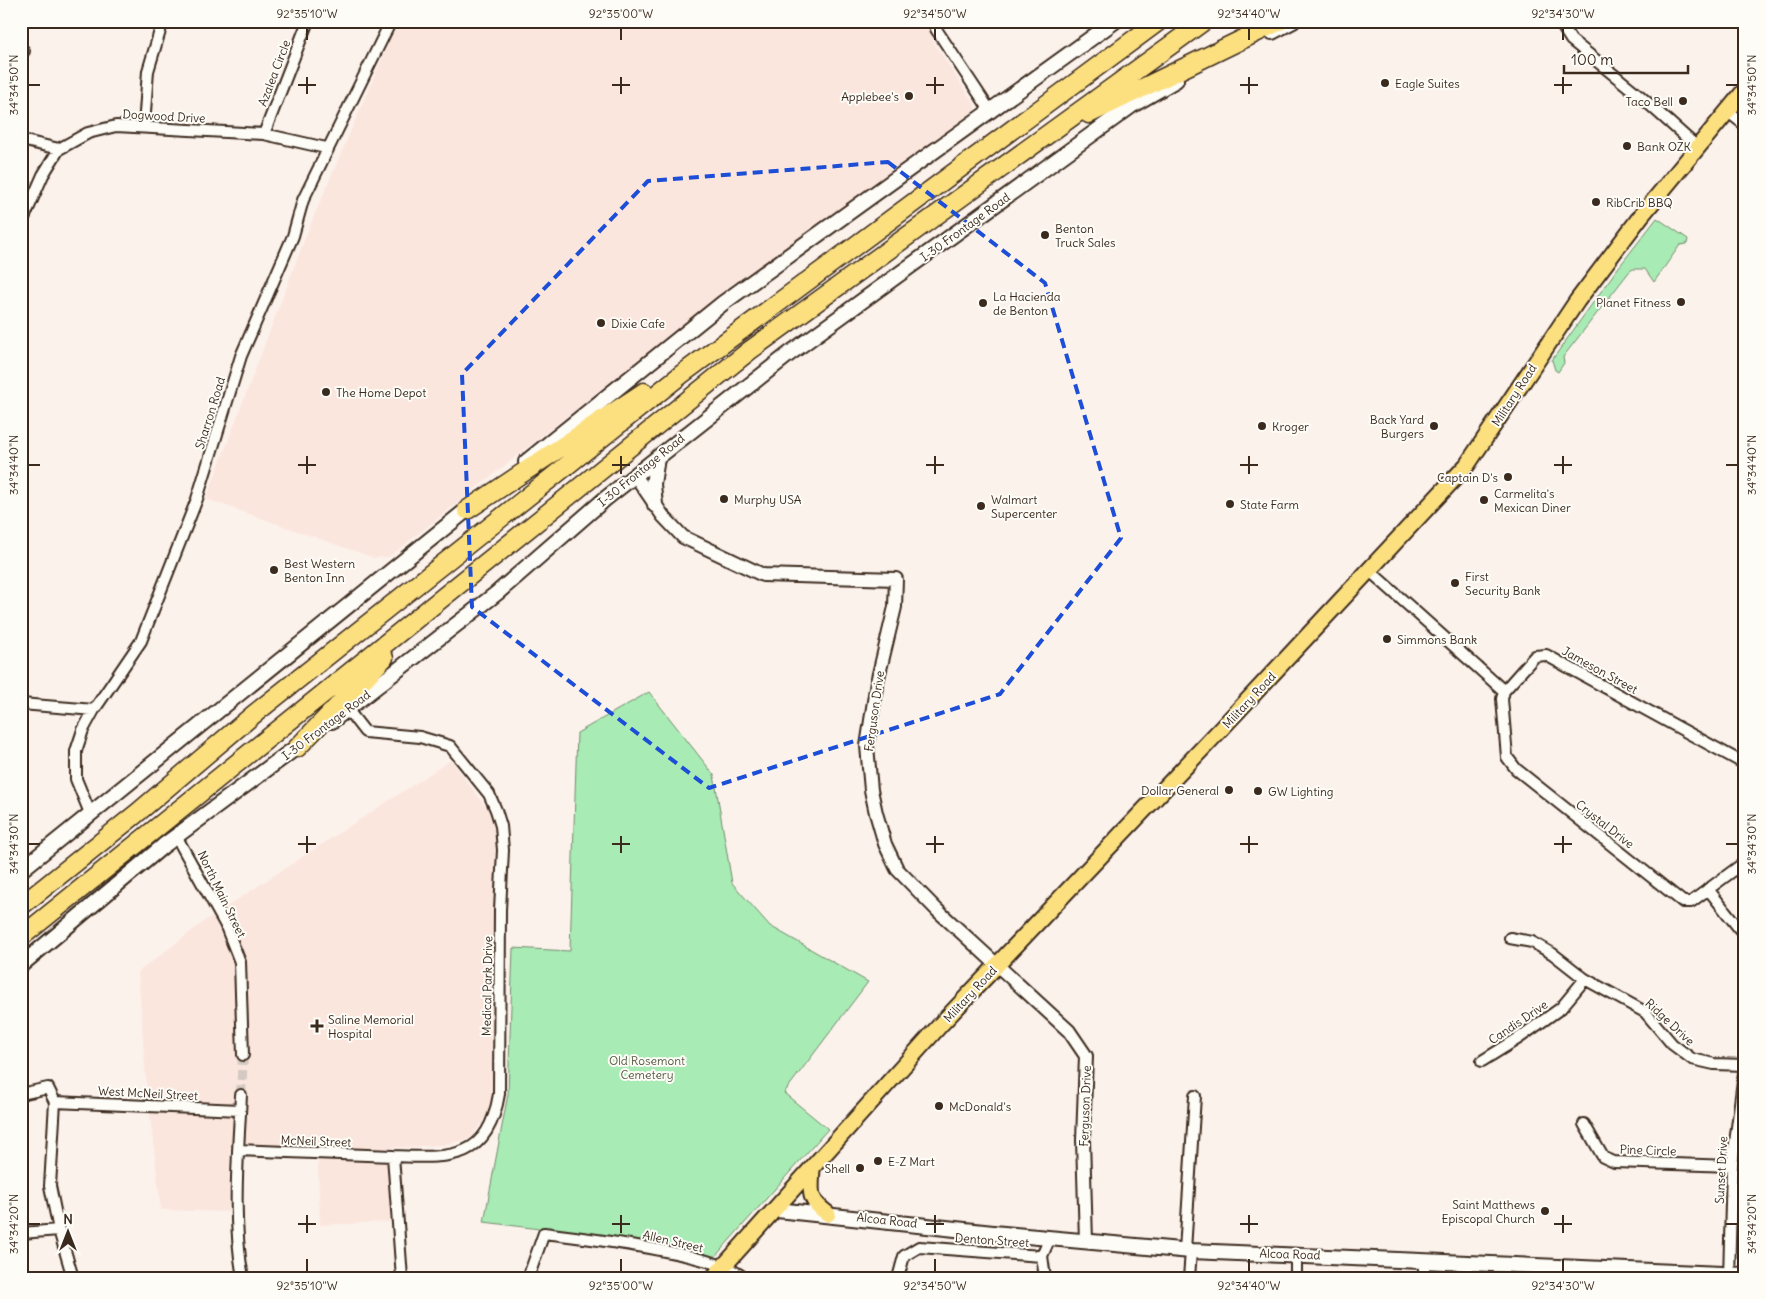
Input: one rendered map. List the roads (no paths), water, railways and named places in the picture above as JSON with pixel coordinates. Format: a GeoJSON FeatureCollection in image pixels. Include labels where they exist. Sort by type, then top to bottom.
{"type":"FeatureCollection","features":[{"type":"Feature","properties":{"kind":"highway"},"geometry":{"type":"LineString","coordinates":[[21,906],[136,814],[253,715],[682,374],[1160,21]]}},
{"type":"Feature","properties":{"kind":"highway"},"geometry":{"type":"LineString","coordinates":[[21,938],[749,351],[1204,21]]}},
{"type":"Feature","properties":{"kind":"highway"},"geometry":{"type":"LineString","coordinates":[[1044,137],[1280,21]]}},
{"type":"Feature","properties":{"kind":"highway"},"geometry":{"type":"LineString","coordinates":[[467,510],[639,394],[682,374]]}},
{"type":"Feature","properties":{"kind":"highway"},"geometry":{"type":"LineString","coordinates":[[297,748],[432,608]]}},
{"type":"Feature","properties":{"kind":"main road"},"geometry":{"type":"LineString","coordinates":[[21,870],[90,812],[723,303],[1115,21]]}},
{"type":"Feature","properties":{"kind":"main road","name":"I-30 Frontage Road"},"geometry":{"type":"LineString","coordinates":[[21,965],[176,836],[297,748],[497,593],[635,475],[789,354],[1131,106],[1186,74],[1293,21]]}},
{"type":"Feature","properties":{"kind":"main road","name":"Military Road"},"geometry":{"type":"LineString","coordinates":[[713,1278],[777,1210],[812,1168],[997,965],[1370,571],[1467,465],[1576,301],[1697,147],[1745,90]]}},
{"type":"Feature","properties":{"kind":"main road"},"geometry":{"type":"LineString","coordinates":[[655,505],[653,478],[657,458]]}},
{"type":"Feature","properties":{"kind":"main road"},"geometry":{"type":"LineString","coordinates":[[812,1168],[811,1196],[815,1204],[828,1214]]}},
{"type":"Feature","properties":{"kind":"main road","name":"Alcoa Road"},"geometry":{"type":"LineString","coordinates":[[777,1210],[1188,1251],[1424,1260],[1730,1276],[1745,1274]]}},
{"type":"Feature","properties":{"kind":"street"},"geometry":{"type":"LineString","coordinates":[[144,126],[148,71],[163,21]]}},
{"type":"Feature","properties":{"kind":"street","name":"Azalea Circle"},"geometry":{"type":"LineString","coordinates":[[264,134],[308,21]]}},
{"type":"Feature","properties":{"kind":"street","name":"Sharron Road"},"geometry":{"type":"LineString","coordinates":[[90,812],[76,779],[76,751],[83,730],[94,710],[141,642],[197,499],[240,356],[293,236],[303,200],[326,148],[391,21]]}},
{"type":"Feature","properties":{"kind":"street"},"geometry":{"type":"LineString","coordinates":[[935,21],[936,29],[991,112]]}},
{"type":"Feature","properties":{"kind":"street"},"geometry":{"type":"LineString","coordinates":[[1560,21],[1571,40],[1640,96],[1697,147]]}},
{"type":"Feature","properties":{"kind":"street"},"geometry":{"type":"LineString","coordinates":[[1726,112],[1745,125]]}},
{"type":"Feature","properties":{"kind":"street","name":"Dogwood Drive"},"geometry":{"type":"LineString","coordinates":[[21,225],[43,175],[59,149],[88,133],[116,126],[144,126],[264,134],[326,148]]}},
{"type":"Feature","properties":{"kind":"street"},"geometry":{"type":"LineString","coordinates":[[21,140],[59,149]]}},
{"type":"Feature","properties":{"kind":"street","name":"Ferguson Drive"},"geometry":{"type":"LineString","coordinates":[[635,475],[663,516],[683,537],[763,575],[896,579],[895,607],[877,682],[867,746],[871,790],[876,813],[885,844],[897,870],[1069,1031],[1086,1056],[1083,1140],[1086,1241]]}},
{"type":"Feature","properties":{"kind":"street"},"geometry":{"type":"LineString","coordinates":[[1370,571],[1504,691]]}},
{"type":"Feature","properties":{"kind":"street","name":"Jameson Street"},"geometry":{"type":"LineString","coordinates":[[1504,691],[1534,656],[1546,655],[1745,764]]}},
{"type":"Feature","properties":{"kind":"street","name":"Crystal Drive"},"geometry":{"type":"LineString","coordinates":[[1504,691],[1502,699],[1507,757],[1516,770],[1683,902],[1691,902],[1745,862]]}},
{"type":"Feature","properties":{"kind":"street"},"geometry":{"type":"LineString","coordinates":[[21,704],[94,710]]}},
{"type":"Feature","properties":{"kind":"street","name":"Medical Park Drive"},"geometry":{"type":"LineString","coordinates":[[347,709],[365,732],[420,737],[450,746],[489,794],[501,826],[503,850],[500,910],[499,1094],[496,1112],[488,1130],[478,1142],[458,1155],[440,1157],[392,1156]]}},
{"type":"Feature","properties":{"kind":"street","name":"North Main Street"},"geometry":{"type":"LineString","coordinates":[[176,836],[225,924],[240,962],[243,1056]]}},
{"type":"Feature","properties":{"kind":"street"},"geometry":{"type":"LineString","coordinates":[[1708,889],[1745,936]]}},
{"type":"Feature","properties":{"kind":"street","name":"Ridge Drive"},"geometry":{"type":"LineString","coordinates":[[1510,938],[1532,942],[1553,954],[1585,979],[1645,1012],[1672,1044],[1692,1059],[1714,1064],[1745,1065]]}},
{"type":"Feature","properties":{"kind":"street","name":"Candis Drive"},"geometry":{"type":"LineString","coordinates":[[1482,1061],[1519,1038],[1560,1008],[1585,979]]}},
{"type":"Feature","properties":{"kind":"street","name":"Sunset Drive"},"geometry":{"type":"LineString","coordinates":[[1730,1276],[1732,1166],[1745,1065]]}},
{"type":"Feature","properties":{"kind":"street"},"geometry":{"type":"LineString","coordinates":[[21,1094],[48,1088],[55,1102],[50,1186],[59,1230],[73,1278]]}},
{"type":"Feature","properties":{"kind":"street"},"geometry":{"type":"LineString","coordinates":[[241,1096],[237,1218],[243,1278]]}},
{"type":"Feature","properties":{"kind":"street"},"geometry":{"type":"LineString","coordinates":[[1189,1278],[1188,1251],[1195,1096]]}},
{"type":"Feature","properties":{"kind":"street","name":"West McNeil Street"},"geometry":{"type":"LineString","coordinates":[[55,1102],[240,1110]]}},
{"type":"Feature","properties":{"kind":"street","name":"Pine Circle"},"geometry":{"type":"LineString","coordinates":[[1584,1124],[1604,1157],[1614,1162],[1732,1166]]}},
{"type":"Feature","properties":{"kind":"street","name":"McNeil Street"},"geometry":{"type":"LineString","coordinates":[[238,1150],[392,1156]]}},
{"type":"Feature","properties":{"kind":"street"},"geometry":{"type":"LineString","coordinates":[[392,1156],[402,1278]]}},
{"type":"Feature","properties":{"kind":"street"},"geometry":{"type":"LineString","coordinates":[[21,1233],[59,1230]]}},
{"type":"Feature","properties":{"kind":"street","name":"Allen Street"},"geometry":{"type":"LineString","coordinates":[[528,1278],[544,1233],[637,1246],[724,1266]]}},
{"type":"Feature","properties":{"kind":"street"},"geometry":{"type":"LineString","coordinates":[[1045,1278],[1042,1256],[1050,1238]]}},
{"type":"Feature","properties":{"kind":"street","name":"Denton Street"},"geometry":{"type":"LineString","coordinates":[[898,1278],[904,1256],[919,1247],[1042,1256]]}},
{"type":"Feature","properties":{"kind":"street"},"geometry":{"type":"LineString","coordinates":[[1296,1255],[1296,1278]]}},
{"type":"Feature","properties":{"kind":"street"},"geometry":{"type":"LineString","coordinates":[[1424,1260],[1424,1278]]}},
{"type":"Feature","properties":{"kind":"street"},"geometry":{"type":"LineString","coordinates":[[724,1266],[744,1278]]}},
{"type":"Feature","properties":{"kind":"tunnel"},"geometry":{"type":"LineString","coordinates":[[241,1095],[243,1055]]}},
{"type":"Feature","properties":{"kind":"place","name":"Eagle Suites"},"geometry":{"type":"Point","coordinates":[1385,83]}},
{"type":"Feature","properties":{"kind":"place","name":"Applebee's"},"geometry":{"type":"Point","coordinates":[909,96]}},
{"type":"Feature","properties":{"kind":"place","name":"Taco Bell"},"geometry":{"type":"Point","coordinates":[1683,101]}},
{"type":"Feature","properties":{"kind":"place","name":"Bank OZK"},"geometry":{"type":"Point","coordinates":[1627,146]}},
{"type":"Feature","properties":{"kind":"place","name":"RibCrib BBQ"},"geometry":{"type":"Point","coordinates":[1596,202]}},
{"type":"Feature","properties":{"kind":"place","name":"Benton Truck Sales"},"geometry":{"type":"Point","coordinates":[1045,235]}},
{"type":"Feature","properties":{"kind":"place","name":"Planet Fitness"},"geometry":{"type":"Point","coordinates":[1681,302]}},
{"type":"Feature","properties":{"kind":"place","name":"La Hacienda de Benton"},"geometry":{"type":"Point","coordinates":[983,303]}},
{"type":"Feature","properties":{"kind":"place","name":"Dixie Cafe"},"geometry":{"type":"Point","coordinates":[601,323]}},
{"type":"Feature","properties":{"kind":"place","name":"The Home Depot"},"geometry":{"type":"Point","coordinates":[326,392]}},
{"type":"Feature","properties":{"kind":"place","name":"Kroger"},"geometry":{"type":"Point","coordinates":[1262,426]}},
{"type":"Feature","properties":{"kind":"place","name":"Back Yard Burgers"},"geometry":{"type":"Point","coordinates":[1434,426]}},
{"type":"Feature","properties":{"kind":"place","name":"Captain D's"},"geometry":{"type":"Point","coordinates":[1508,477]}},
{"type":"Feature","properties":{"kind":"place","name":"Murphy USA"},"geometry":{"type":"Point","coordinates":[724,499]}},
{"type":"Feature","properties":{"kind":"place","name":"Carmelita's Mexican Diner"},"geometry":{"type":"Point","coordinates":[1484,500]}},
{"type":"Feature","properties":{"kind":"place","name":"State Farm"},"geometry":{"type":"Point","coordinates":[1230,504]}},
{"type":"Feature","properties":{"kind":"place","name":"Walmart Supercenter"},"geometry":{"type":"Point","coordinates":[981,506]}},
{"type":"Feature","properties":{"kind":"place","name":"Best Western Benton Inn"},"geometry":{"type":"Point","coordinates":[274,570]}},
{"type":"Feature","properties":{"kind":"place","name":"First Security Bank"},"geometry":{"type":"Point","coordinates":[1455,583]}},
{"type":"Feature","properties":{"kind":"place","name":"Simmons Bank"},"geometry":{"type":"Point","coordinates":[1387,639]}},
{"type":"Feature","properties":{"kind":"place","name":"Dollar General"},"geometry":{"type":"Point","coordinates":[1229,790]}},
{"type":"Feature","properties":{"kind":"place","name":"GW Lighting"},"geometry":{"type":"Point","coordinates":[1258,791]}},
{"type":"Feature","properties":{"kind":"place","name":"Saline Memorial Hospital"},"geometry":{"type":"Point","coordinates":[317,1026]}},
{"type":"Feature","properties":{"kind":"place","name":"McDonald's"},"geometry":{"type":"Point","coordinates":[939,1106]}},
{"type":"Feature","properties":{"kind":"place","name":"E-Z Mart"},"geometry":{"type":"Point","coordinates":[878,1161]}},
{"type":"Feature","properties":{"kind":"place","name":"Shell"},"geometry":{"type":"Point","coordinates":[860,1168]}},
{"type":"Feature","properties":{"kind":"place","name":"Saint Matthews Episcopal Church"},"geometry":{"type":"Point","coordinates":[1545,1211]}},
{"type":"Feature","properties":{"kind":"park label","name":"Old Rosemont Cemetery"},"geometry":{"type":"Point","coordinates":[647,1067]}}]}
